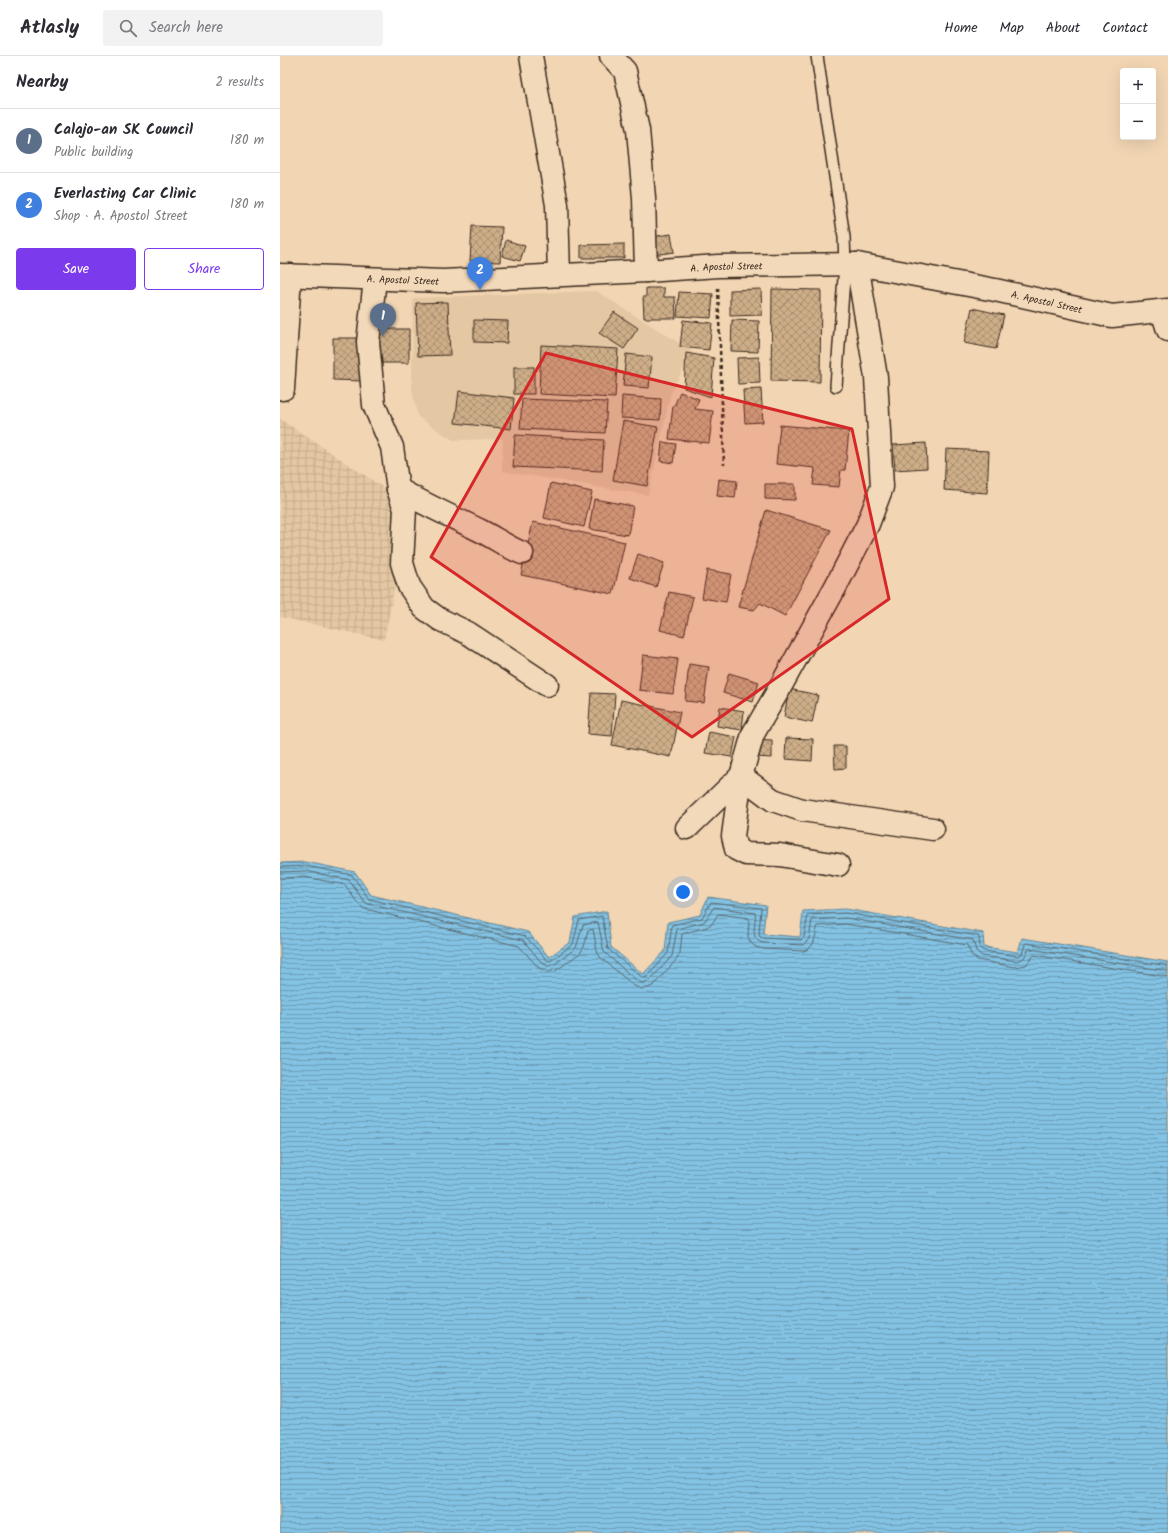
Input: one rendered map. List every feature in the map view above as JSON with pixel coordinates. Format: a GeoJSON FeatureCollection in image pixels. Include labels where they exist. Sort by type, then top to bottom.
{"type":"FeatureCollection","features":[{"type":"Feature","properties":{"kind":"street"},"geometry":{"type":"LineString","coordinates":[[531,56],[557,205],[559,275]]}},
{"type":"Feature","properties":{"kind":"street"},"geometry":{"type":"LineString","coordinates":[[610,56],[625,71],[638,130],[644,198],[646,271]]}},
{"type":"Feature","properties":{"kind":"street"},"geometry":{"type":"LineString","coordinates":[[838,865],[780,855],[746,854],[736,849],[733,836],[741,776],[752,734],[778,691],[868,524],[882,487],[876,377],[851,264]]}},
{"type":"Feature","properties":{"kind":"street","name":"A. Apostol Street"},"geometry":{"type":"LineString","coordinates":[[285,275],[443,281],[718,266],[851,264],[995,290],[1112,316],[1166,317]]}},
{"type":"Feature","properties":{"kind":"street"},"geometry":{"type":"LineString","coordinates":[[283,389],[285,275]]}},
{"type":"Feature","properties":{"kind":"street"},"geometry":{"type":"LineString","coordinates":[[375,279],[368,342],[374,405],[392,447],[398,489],[405,509],[402,563],[409,586],[424,608],[439,619],[468,633],[547,685]]}},
{"type":"Feature","properties":{"kind":"street"},"geometry":{"type":"LineString","coordinates":[[398,489],[434,510],[482,532],[522,553]]}},
{"type":"Feature","properties":{"kind":"street"},"geometry":{"type":"LineString","coordinates":[[687,828],[741,776]]}},
{"type":"Feature","properties":{"kind":"street"},"geometry":{"type":"LineString","coordinates":[[741,776],[773,800],[802,810],[933,829]]}},
{"type":"Feature","properties":{"kind":"lane"},"geometry":{"type":"LineString","coordinates":[[817,56],[844,236],[851,264],[836,386]]}},
{"type":"Feature","properties":{"kind":"path"},"geometry":{"type":"LineString","coordinates":[[718,266],[724,465]]}},
{"type":"Feature","properties":{"kind":"highlighted area"},"geometry":{"type":"Polygon","coordinates":[[[546,353],[852,429],[889,599],[692,737],[431,557],[546,353]]]}},
{"type":"Feature","properties":{"kind":"shaded area"},"geometry":{"type":"Polygon","coordinates":[[[596,291],[692,351],[671,393],[648,495],[502,471],[503,439],[453,440],[418,417],[412,390],[413,298],[596,291]]]}},
{"type":"Feature","properties":{"kind":"shaded area"},"geometry":{"type":"Polygon","coordinates":[[[280,419],[399,498],[398,571],[384,640],[280,617],[280,419]]]}},
{"type":"Feature","properties":{"kind":"water"},"geometry":{"type":"Polygon","coordinates":[[[306,862],[355,872],[371,895],[528,932],[549,957],[570,942],[575,917],[607,911],[611,947],[643,974],[665,951],[668,922],[700,915],[708,897],[766,905],[763,934],[800,937],[803,911],[846,909],[983,933],[984,947],[1018,952],[1022,938],[1168,962],[1168,1533],[280,1533],[280,863],[306,862]]]}},
{"type":"Feature","properties":{"kind":"building"},"geometry":{"type":"Polygon","coordinates":[[[472,226],[502,227],[500,262],[470,261],[472,226]]]}},
{"type":"Feature","properties":{"kind":"building"},"geometry":{"type":"Polygon","coordinates":[[[671,234],[674,252],[653,255],[650,237],[671,234]]]}},
{"type":"Feature","properties":{"kind":"building"},"geometry":{"type":"Polygon","coordinates":[[[506,240],[525,246],[520,261],[502,256],[506,240]]]}},
{"type":"Feature","properties":{"kind":"building"},"geometry":{"type":"Polygon","coordinates":[[[624,244],[624,258],[581,258],[581,245],[624,244]]]}},
{"type":"Feature","properties":{"kind":"building"},"geometry":{"type":"Polygon","coordinates":[[[646,288],[664,288],[664,297],[675,297],[676,318],[644,318],[643,297],[646,297],[646,288]]]}},
{"type":"Feature","properties":{"kind":"building"},"geometry":{"type":"Polygon","coordinates":[[[761,289],[762,315],[730,316],[730,290],[761,289]]]}},
{"type":"Feature","properties":{"kind":"building"},"geometry":{"type":"Polygon","coordinates":[[[772,289],[821,290],[820,382],[771,381],[772,289]]]}},
{"type":"Feature","properties":{"kind":"building"},"geometry":{"type":"Polygon","coordinates":[[[679,292],[713,294],[711,318],[677,316],[679,292]]]}},
{"type":"Feature","properties":{"kind":"building"},"geometry":{"type":"Polygon","coordinates":[[[448,302],[450,355],[418,356],[416,303],[448,302]]]}},
{"type":"Feature","properties":{"kind":"building"},"geometry":{"type":"Polygon","coordinates":[[[972,308],[1004,315],[996,349],[964,343],[972,308]]]}},
{"type":"Feature","properties":{"kind":"building"},"geometry":{"type":"Polygon","coordinates":[[[614,312],[638,328],[624,349],[599,333],[614,312]]]}},
{"type":"Feature","properties":{"kind":"building"},"geometry":{"type":"Polygon","coordinates":[[[474,320],[508,321],[507,343],[474,342],[474,320]]]}},
{"type":"Feature","properties":{"kind":"building"},"geometry":{"type":"Polygon","coordinates":[[[683,320],[712,323],[709,350],[680,347],[683,320]]]}},
{"type":"Feature","properties":{"kind":"building"},"geometry":{"type":"Polygon","coordinates":[[[732,320],[759,321],[758,352],[731,351],[732,320]]]}},
{"type":"Feature","properties":{"kind":"building"},"geometry":{"type":"Polygon","coordinates":[[[377,329],[409,329],[409,363],[376,363],[377,329]]]}},
{"type":"Feature","properties":{"kind":"building"},"geometry":{"type":"Polygon","coordinates":[[[333,338],[362,338],[362,381],[333,380],[333,338]]]}},
{"type":"Feature","properties":{"kind":"building"},"geometry":{"type":"Polygon","coordinates":[[[541,345],[618,349],[615,398],[539,394],[541,345]]]}},
{"type":"Feature","properties":{"kind":"building"},"geometry":{"type":"Polygon","coordinates":[[[686,353],[714,358],[711,397],[684,388],[686,353]]]}},
{"type":"Feature","properties":{"kind":"building"},"geometry":{"type":"Polygon","coordinates":[[[626,354],[652,357],[649,388],[623,386],[626,354]]]}},
{"type":"Feature","properties":{"kind":"building"},"geometry":{"type":"Polygon","coordinates":[[[759,357],[760,383],[738,384],[737,358],[759,357]]]}},
{"type":"Feature","properties":{"kind":"building"},"geometry":{"type":"Polygon","coordinates":[[[514,367],[534,367],[534,394],[514,394],[514,367]]]}},
{"type":"Feature","properties":{"kind":"building"},"geometry":{"type":"Polygon","coordinates":[[[761,389],[763,422],[745,423],[743,390],[761,389]]]}},
{"type":"Feature","properties":{"kind":"building"},"geometry":{"type":"Polygon","coordinates":[[[459,391],[514,398],[511,429],[455,423],[459,391]]]}},
{"type":"Feature","properties":{"kind":"building"},"geometry":{"type":"Polygon","coordinates":[[[680,392],[699,399],[695,409],[713,411],[709,443],[669,439],[673,406],[680,392]]]}},
{"type":"Feature","properties":{"kind":"building"},"geometry":{"type":"Polygon","coordinates":[[[622,396],[661,399],[660,420],[621,418],[622,396]]]}},
{"type":"Feature","properties":{"kind":"building"},"geometry":{"type":"Polygon","coordinates":[[[522,399],[607,402],[605,433],[520,429],[522,399]]]}},
{"type":"Feature","properties":{"kind":"building"},"geometry":{"type":"Polygon","coordinates":[[[623,421],[658,427],[647,486],[613,480],[623,421]]]}},
{"type":"Feature","properties":{"kind":"building"},"geometry":{"type":"Polygon","coordinates":[[[780,425],[849,431],[845,470],[841,470],[839,487],[813,485],[815,468],[776,464],[780,425]]]}},
{"type":"Feature","properties":{"kind":"building"},"geometry":{"type":"Polygon","coordinates":[[[515,435],[604,440],[602,471],[513,467],[515,435]]]}},
{"type":"Feature","properties":{"kind":"building"},"geometry":{"type":"Polygon","coordinates":[[[662,442],[676,444],[673,463],[660,461],[662,442]]]}},
{"type":"Feature","properties":{"kind":"building"},"geometry":{"type":"Polygon","coordinates":[[[926,443],[927,468],[895,470],[893,445],[926,443]]]}},
{"type":"Feature","properties":{"kind":"building"},"geometry":{"type":"Polygon","coordinates":[[[946,449],[989,451],[987,493],[944,490],[946,449]]]}},
{"type":"Feature","properties":{"kind":"building"},"geometry":{"type":"Polygon","coordinates":[[[719,479],[737,481],[735,498],[717,496],[719,479]]]}},
{"type":"Feature","properties":{"kind":"building"},"geometry":{"type":"Polygon","coordinates":[[[551,483],[592,492],[584,527],[544,518],[551,483]]]}},
{"type":"Feature","properties":{"kind":"building"},"geometry":{"type":"Polygon","coordinates":[[[765,484],[795,484],[795,500],[765,499],[765,484]]]}},
{"type":"Feature","properties":{"kind":"building"},"geometry":{"type":"Polygon","coordinates":[[[594,499],[633,506],[628,535],[589,529],[594,499]]]}},
{"type":"Feature","properties":{"kind":"building"},"geometry":{"type":"Polygon","coordinates":[[[766,510],[831,530],[785,616],[760,603],[754,610],[738,607],[766,510]]]}},
{"type":"Feature","properties":{"kind":"building"},"geometry":{"type":"Polygon","coordinates":[[[533,522],[625,542],[613,594],[521,575],[533,522]]]}},
{"type":"Feature","properties":{"kind":"building"},"geometry":{"type":"Polygon","coordinates":[[[638,554],[664,563],[656,587],[630,578],[638,554]]]}},
{"type":"Feature","properties":{"kind":"building"},"geometry":{"type":"Polygon","coordinates":[[[707,570],[731,574],[726,602],[702,598],[707,570]]]}},
{"type":"Feature","properties":{"kind":"building"},"geometry":{"type":"Polygon","coordinates":[[[669,592],[693,597],[684,636],[660,630],[669,592]]]}},
{"type":"Feature","properties":{"kind":"building"},"geometry":{"type":"Polygon","coordinates":[[[643,655],[678,659],[673,694],[639,690],[643,655]]]}},
{"type":"Feature","properties":{"kind":"building"},"geometry":{"type":"Polygon","coordinates":[[[689,664],[709,667],[704,703],[685,701],[689,664]]]}},
{"type":"Feature","properties":{"kind":"building"},"geometry":{"type":"Polygon","coordinates":[[[729,673],[759,682],[753,702],[723,693],[729,673]]]}},
{"type":"Feature","properties":{"kind":"building"},"geometry":{"type":"Polygon","coordinates":[[[789,689],[818,695],[812,723],[784,717],[789,689]]]}},
{"type":"Feature","properties":{"kind":"building"},"geometry":{"type":"Polygon","coordinates":[[[591,693],[615,694],[612,736],[588,734],[591,693]]]}},
{"type":"Feature","properties":{"kind":"building"},"geometry":{"type":"Polygon","coordinates":[[[621,700],[680,712],[671,757],[612,745],[621,700]]]}},
{"type":"Feature","properties":{"kind":"building"},"geometry":{"type":"Polygon","coordinates":[[[720,707],[744,711],[742,730],[717,726],[720,707]]]}},
{"type":"Feature","properties":{"kind":"building"},"geometry":{"type":"Polygon","coordinates":[[[709,732],[736,737],[732,757],[705,753],[709,732]]]}},
{"type":"Feature","properties":{"kind":"building"},"geometry":{"type":"Polygon","coordinates":[[[786,738],[813,739],[812,761],[785,759],[786,738]]]}},
{"type":"Feature","properties":{"kind":"building"},"geometry":{"type":"Polygon","coordinates":[[[755,739],[772,740],[772,758],[755,757],[755,739]]]}},
{"type":"Feature","properties":{"kind":"building"},"geometry":{"type":"Polygon","coordinates":[[[834,746],[846,746],[846,768],[835,769],[834,746]]]}},
{"type":"Feature","properties":{"kind":"place","name":"Everlasting Car Clinic"},"geometry":{"type":"Point","coordinates":[480,290]}},
{"type":"Feature","properties":{"kind":"place","name":"Calajo-an SK Council"},"geometry":{"type":"Point","coordinates":[383,336]}}]}
